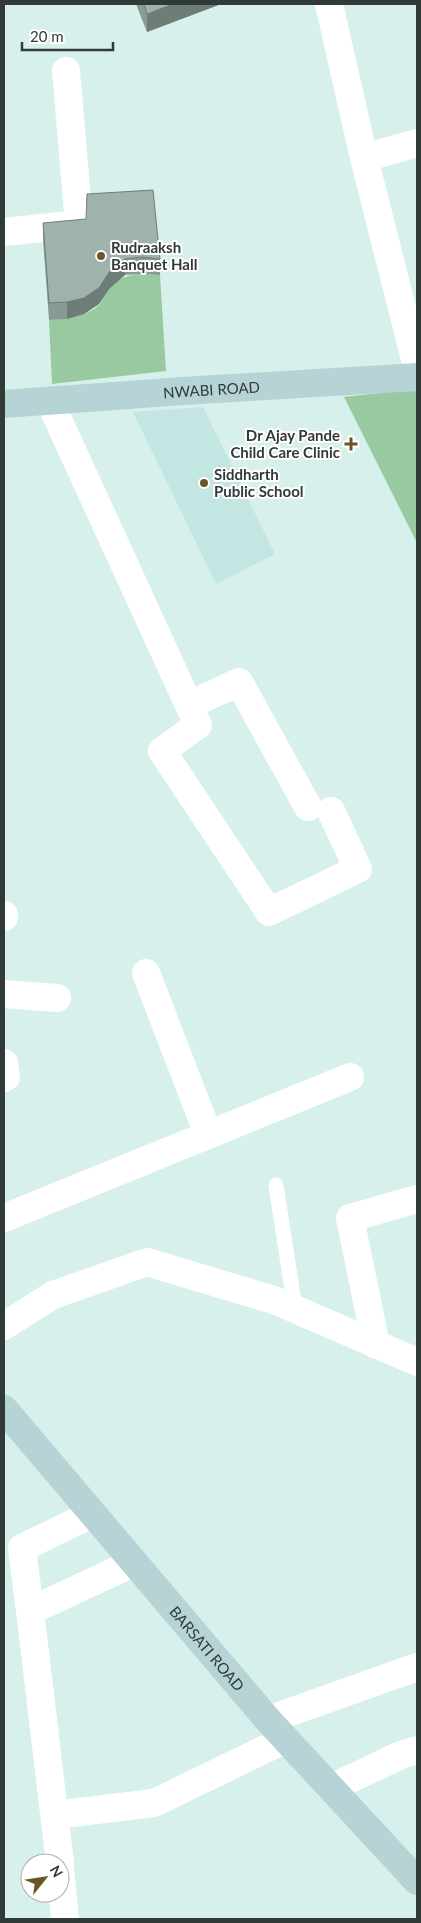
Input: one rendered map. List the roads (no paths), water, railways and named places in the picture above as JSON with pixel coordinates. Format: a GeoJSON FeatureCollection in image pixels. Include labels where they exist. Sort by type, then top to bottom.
{"type":"FeatureCollection","features":[{"type":"Feature","properties":{"kind":"street"},"geometry":{"type":"LineString","coordinates":[[329,4],[364,158],[417,367]]}},
{"type":"Feature","properties":{"kind":"street"},"geometry":{"type":"LineString","coordinates":[[4,232],[79,224],[66,71]]}},
{"type":"Feature","properties":{"kind":"street"},"geometry":{"type":"LineString","coordinates":[[364,158],[417,143]]}},
{"type":"Feature","properties":{"kind":"street","name":"NWABI ROAD"},"geometry":{"type":"LineString","coordinates":[[4,404],[417,377]]}},
{"type":"Feature","properties":{"kind":"street"},"geometry":{"type":"LineString","coordinates":[[50,402],[189,706],[198,725],[162,751],[269,912],[358,869],[239,682],[189,706]]}},
{"type":"Feature","properties":{"kind":"street"},"geometry":{"type":"LineString","coordinates":[[146,973],[208,1134]]}},
{"type":"Feature","properties":{"kind":"street"},"geometry":{"type":"LineString","coordinates":[[4,994],[57,998]]}},
{"type":"Feature","properties":{"kind":"street"},"geometry":{"type":"LineString","coordinates":[[4,1063],[6,1077],[4,1078]]}},
{"type":"Feature","properties":{"kind":"street"},"geometry":{"type":"LineString","coordinates":[[4,1218],[350,1077]]}},
{"type":"Feature","properties":{"kind":"street"},"geometry":{"type":"LineString","coordinates":[[376,1344],[350,1218],[417,1199]]}},
{"type":"Feature","properties":{"kind":"street"},"geometry":{"type":"LineString","coordinates":[[4,1326],[53,1295],[147,1262],[274,1300],[417,1362]]}},
{"type":"Feature","properties":{"kind":"street","name":"BARSATI ROAD"},"geometry":{"type":"LineString","coordinates":[[4,1409],[268,1720],[417,1880]]}},
{"type":"Feature","properties":{"kind":"street"},"geometry":{"type":"LineString","coordinates":[[59,1853],[22,1548],[92,1514]]}},
{"type":"Feature","properties":{"kind":"street"},"geometry":{"type":"LineString","coordinates":[[30,1611],[133,1563]]}},
{"type":"Feature","properties":{"kind":"street"},"geometry":{"type":"LineString","coordinates":[[268,1720],[417,1667]]}},
{"type":"Feature","properties":{"kind":"street"},"geometry":{"type":"LineString","coordinates":[[54,1816],[154,1803],[286,1739]]}},
{"type":"Feature","properties":{"kind":"street"},"geometry":{"type":"LineString","coordinates":[[331,1788],[417,1750]]}},
{"type":"Feature","properties":{"kind":"street"},"geometry":{"type":"LineString","coordinates":[[64,1903],[66,1919]]}},
{"type":"Feature","properties":{"kind":"lane"},"geometry":{"type":"LineString","coordinates":[[276,1185],[295,1309]]}},
{"type":"Feature","properties":{"kind":"place","name":"Rudraaksh Banquet Hall"},"geometry":{"type":"Point","coordinates":[101,256]}},
{"type":"Feature","properties":{"kind":"place","name":"Dr Ajay Pande Child Care Clinic"},"geometry":{"type":"Point","coordinates":[351,444]}},
{"type":"Feature","properties":{"kind":"place","name":"Siddharth Public School"},"geometry":{"type":"Point","coordinates":[204,483]}}]}
